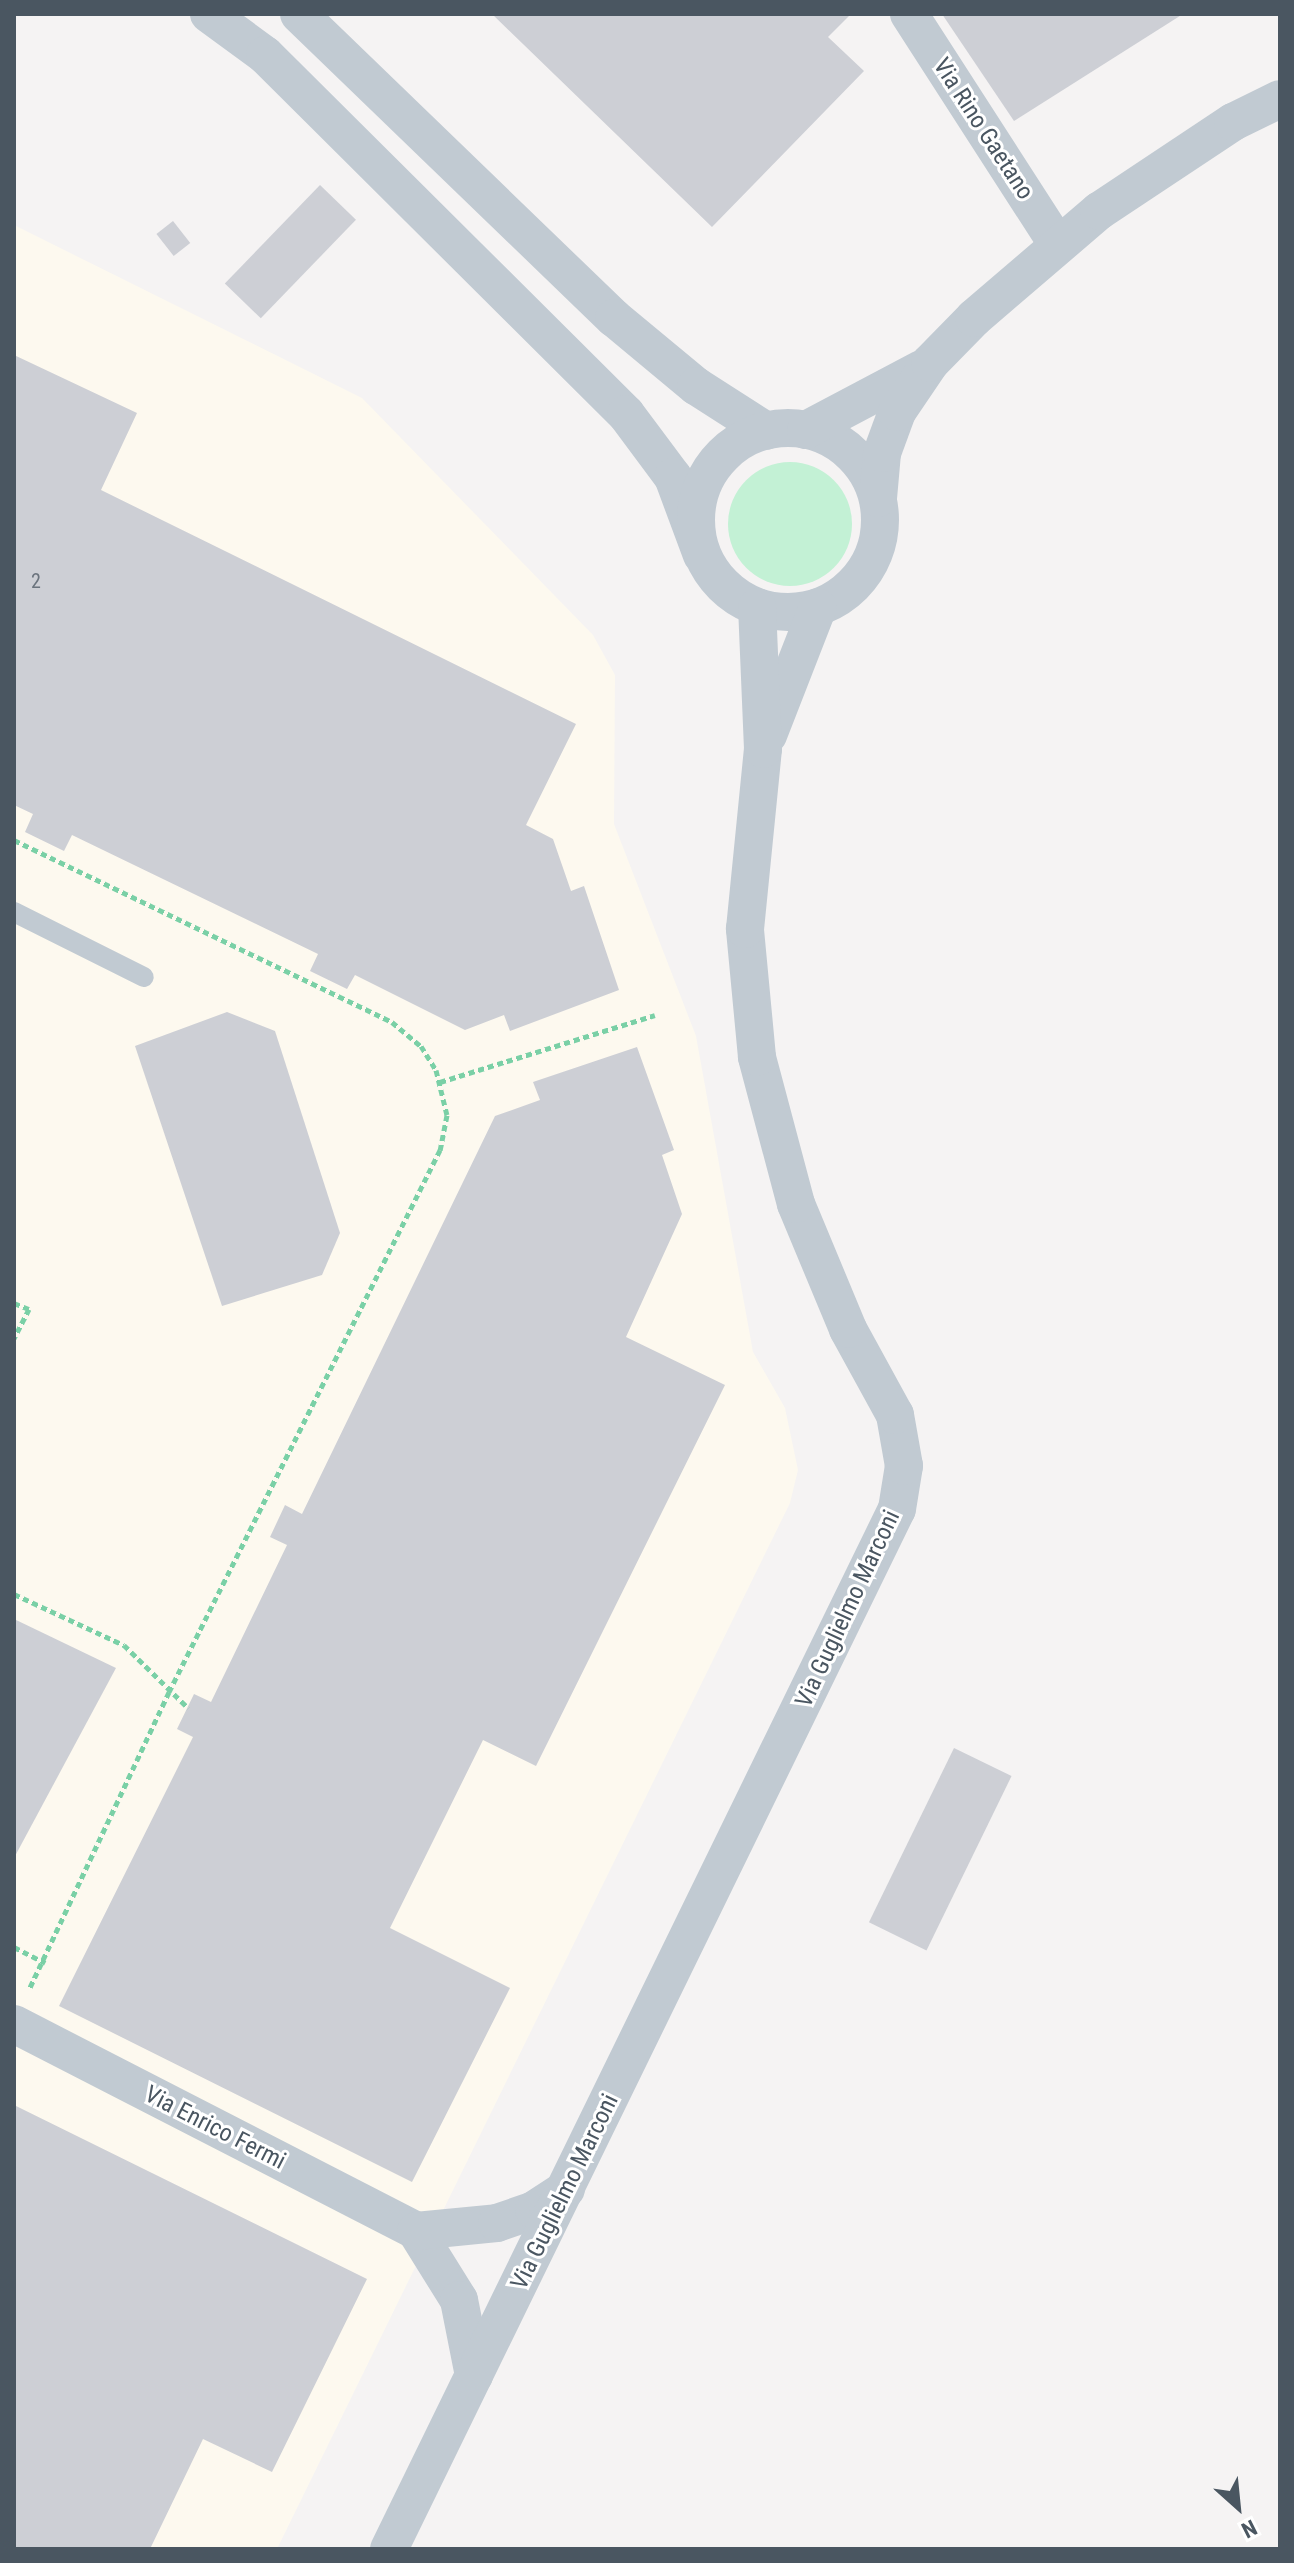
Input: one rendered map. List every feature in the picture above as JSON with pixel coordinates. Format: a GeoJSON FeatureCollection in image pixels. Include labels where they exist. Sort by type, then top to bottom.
{"type":"FeatureCollection","features":[{"type":"Feature","properties":{"kind":"street"},"geometry":{"type":"LineString","coordinates":[[209,14],[265,55],[626,414],[669,469],[702,555],[725,587],[757,607],[787,613],[818,607],[862,576],[875,552],[878,498],[888,432],[930,363]]}},
{"type":"Feature","properties":{"kind":"street"},"geometry":{"type":"LineString","coordinates":[[299,14],[614,318],[696,386],[766,431]]}},
{"type":"Feature","properties":{"kind":"street","name":"Via Rino Gaetano"},"geometry":{"type":"LineString","coordinates":[[909,14],[1057,244]]}},
{"type":"Feature","properties":{"kind":"street"},"geometry":{"type":"LineString","coordinates":[[702,555],[696,524],[700,493],[714,465],[738,444],[766,431],[806,430],[930,363],[1057,244],[1187,150],[1280,99]]}},
{"type":"Feature","properties":{"kind":"street"},"geometry":{"type":"LineString","coordinates":[[806,430],[852,453],[878,498]]}},
{"type":"Feature","properties":{"kind":"street"},"geometry":{"type":"LineString","coordinates":[[757,607],[763,749]]}},
{"type":"Feature","properties":{"kind":"street"},"geometry":{"type":"LineString","coordinates":[[763,749],[818,607]]}},
{"type":"Feature","properties":{"kind":"street","name":"Via Guglielmo Marconi"},"geometry":{"type":"LineString","coordinates":[[389,2549],[897,1509],[904,1466],[895,1415],[848,1329],[796,1204],[757,1057],[745,929],[763,749]]}},
{"type":"Feature","properties":{"kind":"street","name":"Via Enrico Fermi"},"geometry":{"type":"LineString","coordinates":[[18,2012],[416,2231]]}},
{"type":"Feature","properties":{"kind":"street"},"geometry":{"type":"LineString","coordinates":[[474,2376],[459,2300],[416,2231],[497,2223],[534,2210],[566,2189]]}},
{"type":"Feature","properties":{"kind":"lane"},"geometry":{"type":"LineString","coordinates":[[14,912],[144,977]]}},
{"type":"Feature","properties":{"kind":"path"},"geometry":{"type":"LineString","coordinates":[[14,840],[392,1022],[421,1046],[440,1082],[447,1115],[440,1150],[169,1692],[45,1963],[18,2012]]}},
{"type":"Feature","properties":{"kind":"path"},"geometry":{"type":"LineString","coordinates":[[440,1082],[655,1015]]}},
{"type":"Feature","properties":{"kind":"path"},"geometry":{"type":"LineString","coordinates":[[14,1303],[29,1309],[14,1338]]}},
{"type":"Feature","properties":{"kind":"path"},"geometry":{"type":"LineString","coordinates":[[14,1594],[124,1645],[188,1708]]}},
{"type":"Feature","properties":{"kind":"path"},"geometry":{"type":"LineString","coordinates":[[14,1947],[45,1963]]}},
{"type":"Feature","properties":{"kind":"shaded area"},"geometry":{"type":"Polygon","coordinates":[[[14,225],[362,398],[593,635],[615,675],[614,824],[696,1036],[753,1352],[785,1408],[798,1470],[790,1503],[277,2549],[14,2549],[14,225]]]}},
{"type":"Feature","properties":{"kind":"green space"},"geometry":{"type":"Polygon","coordinates":[[[790,462],[814,466],[834,480],[848,500],[852,524],[848,548],[834,568],[814,582],[790,586],[766,582],[746,568],[732,548],[728,524],[732,500],[746,480],[766,466],[790,462]]]}},
{"type":"Feature","properties":{"kind":"building"},"geometry":{"type":"Polygon","coordinates":[[[492,14],[851,14],[828,37],[864,71],[712,227],[492,14]]]}},
{"type":"Feature","properties":{"kind":"building"},"geometry":{"type":"Polygon","coordinates":[[[942,14],[1183,14],[1014,121],[942,14]]]}},
{"type":"Feature","properties":{"kind":"building"},"geometry":{"type":"Polygon","coordinates":[[[320,185],[356,220],[261,318],[225,284],[320,185]]]}},
{"type":"Feature","properties":{"kind":"building"},"geometry":{"type":"Polygon","coordinates":[[[173,221],[190,243],[174,256],[156,234],[173,221]]]}},
{"type":"Feature","properties":{"kind":"building"},"geometry":{"type":"Polygon","coordinates":[[[14,355],[137,413],[101,490],[576,724],[526,825],[553,839],[571,891],[584,886],[619,990],[510,1031],[504,1015],[465,1030],[355,975],[347,989],[310,971],[318,954],[72,835],[64,851],[25,832],[33,814],[14,805],[14,355]]]}},
{"type":"Feature","properties":{"kind":"building"},"geometry":{"type":"Polygon","coordinates":[[[227,1012],[275,1031],[340,1233],[322,1275],[222,1306],[135,1046],[227,1012]]]}},
{"type":"Feature","properties":{"kind":"building"},"geometry":{"type":"Polygon","coordinates":[[[637,1047],[674,1150],[662,1155],[682,1214],[626,1337],[725,1385],[536,1766],[483,1740],[390,1928],[510,1988],[412,2182],[59,2006],[193,1737],[177,1729],[194,1694],[211,1702],[287,1545],[270,1537],[285,1505],[302,1514],[495,1116],[540,1100],[533,1082],[637,1047]]]}},
{"type":"Feature","properties":{"kind":"building"},"geometry":{"type":"Polygon","coordinates":[[[14,1619],[116,1668],[14,1858],[14,1619]]]}},
{"type":"Feature","properties":{"kind":"building"},"geometry":{"type":"Polygon","coordinates":[[[954,1748],[1012,1776],[926,1950],[869,1922],[954,1748]]]}},
{"type":"Feature","properties":{"kind":"building"},"geometry":{"type":"Polygon","coordinates":[[[14,2105],[367,2279],[272,2472],[203,2439],[150,2549],[14,2549],[14,2105]]]}}]}
